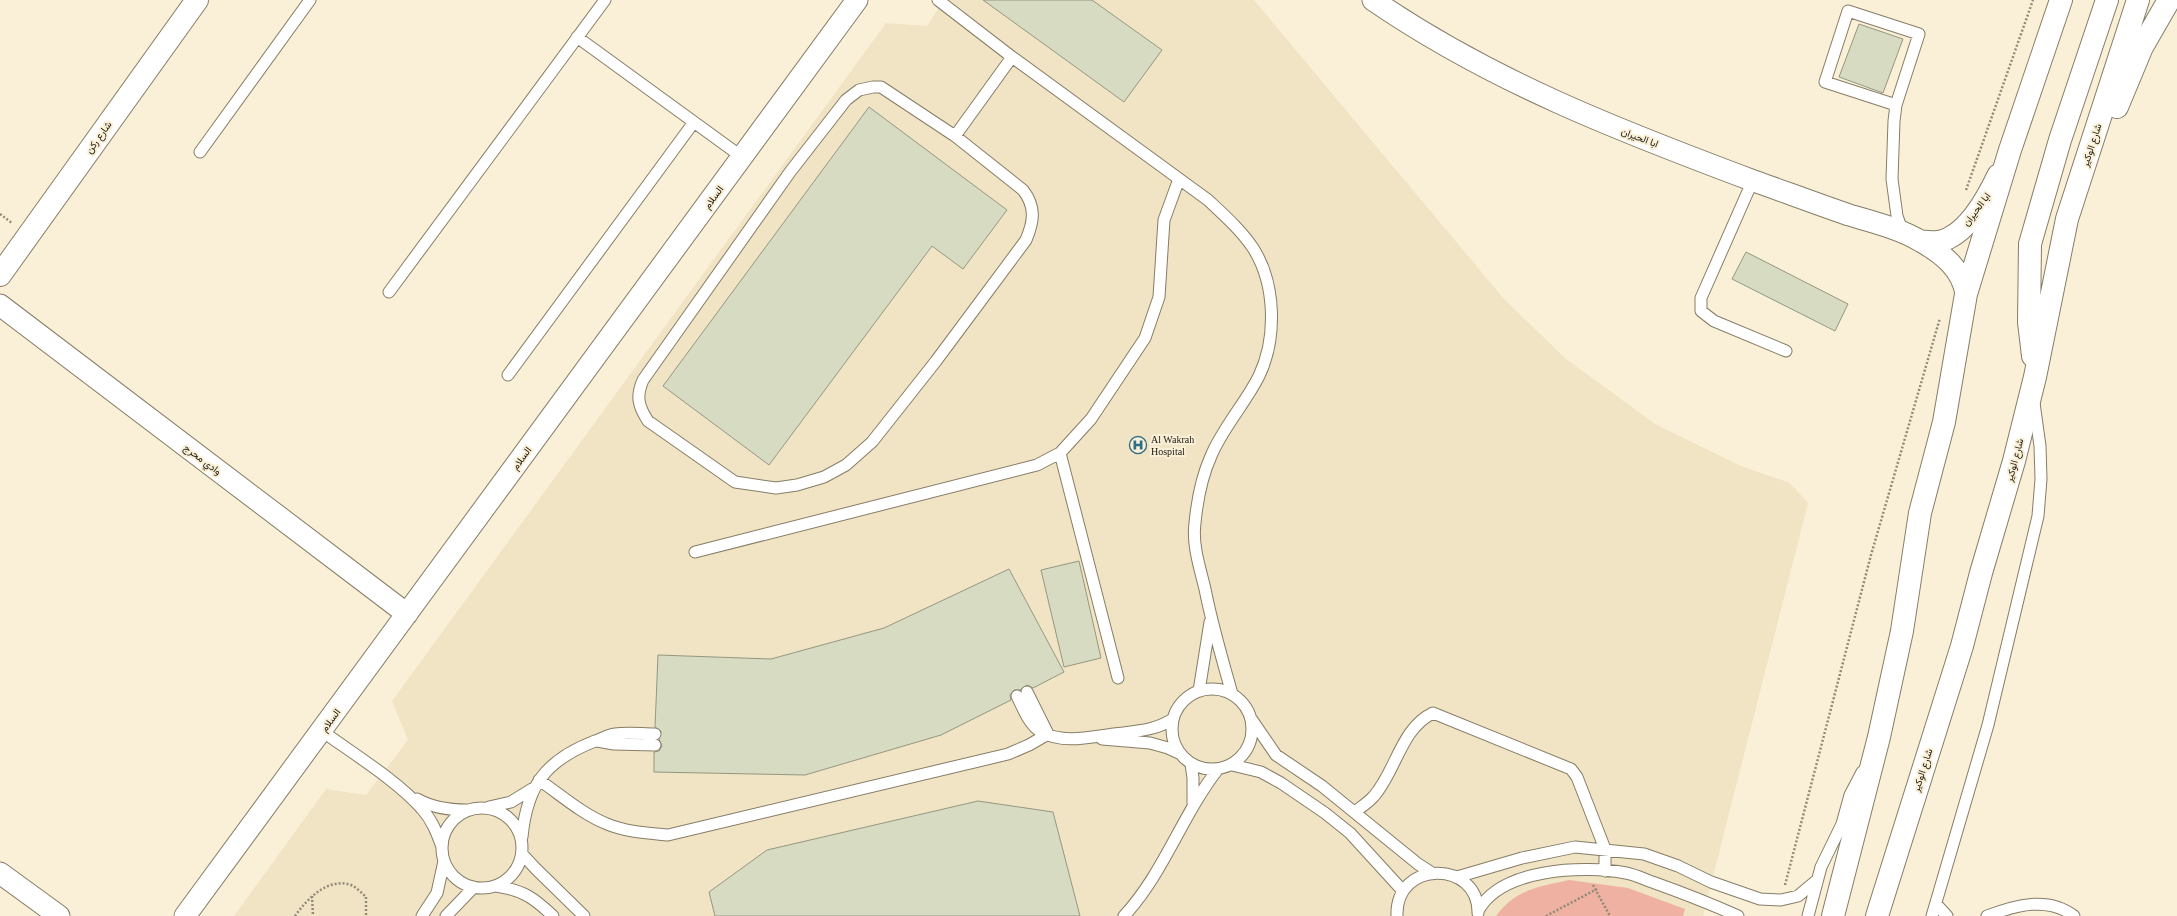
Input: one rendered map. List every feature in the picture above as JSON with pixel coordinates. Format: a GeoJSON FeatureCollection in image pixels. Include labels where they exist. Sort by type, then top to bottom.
{"type":"FeatureCollection","features":[{"type":"Feature","properties":{"kind":"main road","name":"شارع ركن"},"geometry":{"type":"LineString","coordinates":[[0,275],[197,0]]}},
{"type":"Feature","properties":{"kind":"main road"},"geometry":{"type":"LineString","coordinates":[[2034,384],[2029,322],[2030,244],[2060,140],[2107,0]]}},
{"type":"Feature","properties":{"kind":"main road","name":"شارع الوكير"},"geometry":{"type":"LineString","coordinates":[[1877,916],[1962,646],[2034,384],[2067,219],[2138,0]]}},
{"type":"Feature","properties":{"kind":"main road"},"geometry":{"type":"LineString","coordinates":[[2084,170],[2106,136],[2142,47],[2169,0]]}},
{"type":"Feature","properties":{"kind":"main road"},"geometry":{"type":"LineString","coordinates":[[1833,916],[1879,737],[1902,631],[1920,513],[1944,422],[1966,294],[2010,150],[2058,4]]}},
{"type":"Feature","properties":{"kind":"street","name":"السلام"},"geometry":{"type":"LineString","coordinates":[[185,916],[857,0]]}},
{"type":"Feature","properties":{"kind":"street","name":"ابا الحيران"},"geometry":{"type":"LineString","coordinates":[[1373,0],[1397,16],[1490,71],[1591,118],[1753,180],[1912,237],[1934,242],[1948,238],[1969,221],[1993,185],[2010,150]]}},
{"type":"Feature","properties":{"kind":"street","name":"ابا الحيران"},"geometry":{"type":"LineString","coordinates":[[1912,237],[1955,267],[1963,281],[1966,294]]}},
{"type":"Feature","properties":{"kind":"street","name":"وادي محرج"},"geometry":{"type":"LineString","coordinates":[[0,305],[407,614]]}},
{"type":"Feature","properties":{"kind":"street"},"geometry":{"type":"LineString","coordinates":[[0,873],[59,916]]}},
{"type":"Feature","properties":{"kind":"lane"},"geometry":{"type":"LineString","coordinates":[[200,152],[310,0]]}},
{"type":"Feature","properties":{"kind":"lane"},"geometry":{"type":"LineString","coordinates":[[389,292],[605,0]]}},
{"type":"Feature","properties":{"kind":"lane"},"geometry":{"type":"LineString","coordinates":[[938,0],[1012,57],[1208,200],[1223,214],[1253,249],[1266,276],[1271,309],[1269,347],[1259,375],[1210,456],[1200,491],[1194,525],[1197,558],[1210,619],[1232,694]]}},
{"type":"Feature","properties":{"kind":"lane"},"geometry":{"type":"LineString","coordinates":[[1896,105],[1825,82],[1848,11],[1919,34],[1896,105],[1892,178],[1897,216],[1912,237]]}},
{"type":"Feature","properties":{"kind":"lane"},"geometry":{"type":"LineString","coordinates":[[577,37],[742,157]]}},
{"type":"Feature","properties":{"kind":"lane"},"geometry":{"type":"LineString","coordinates":[[955,136],[1012,57]]}},
{"type":"Feature","properties":{"kind":"lane"},"geometry":{"type":"LineString","coordinates":[[881,87],[955,136],[1023,190],[1029,198],[1033,210],[1033,224],[1026,240],[936,361],[872,442],[846,465],[824,477],[797,485],[776,488],[753,486],[735,482],[648,421],[640,409],[638,400],[639,391],[643,380],[790,172],[846,100],[860,90],[881,87]]}},
{"type":"Feature","properties":{"kind":"lane"},"geometry":{"type":"LineString","coordinates":[[508,375],[694,122]]}},
{"type":"Feature","properties":{"kind":"lane"},"geometry":{"type":"LineString","coordinates":[[695,552],[1037,465],[1060,453],[1091,419],[1145,338],[1159,297],[1164,220],[1179,179]]}},
{"type":"Feature","properties":{"kind":"lane"},"geometry":{"type":"LineString","coordinates":[[1753,180],[1701,298],[1702,311],[1714,321],[1786,351]]}},
{"type":"Feature","properties":{"kind":"lane"},"geometry":{"type":"LineString","coordinates":[[1932,916],[1988,725],[2038,516],[2041,479],[2040,446],[2034,384]]}},
{"type":"Feature","properties":{"kind":"lane"},"geometry":{"type":"LineString","coordinates":[[1060,453],[1118,678]]}},
{"type":"Feature","properties":{"kind":"lane"},"geometry":{"type":"LineString","coordinates":[[1199,691],[1210,619]]}},
{"type":"Feature","properties":{"kind":"lane"},"geometry":{"type":"LineString","coordinates":[[1251,718],[1253,732],[1249,745],[1242,756],[1232,764],[1218,769],[1204,769],[1191,764],[1174,744],[1172,732],[1173,719],[1178,707],[1187,698],[1199,691],[1210,689],[1232,694],[1244,704],[1251,718],[1276,755],[1322,786],[1418,864],[1432,873]]}},
{"type":"Feature","properties":{"kind":"lane"},"geometry":{"type":"LineString","coordinates":[[1022,694],[1048,734],[1066,739],[1097,738],[1154,729],[1173,719]]}},
{"type":"Feature","properties":{"kind":"lane"},"geometry":{"type":"LineString","coordinates":[[1355,812],[1374,796],[1412,730],[1426,716],[1433,713],[1571,769],[1577,777],[1604,849],[1605,872]]}},
{"type":"Feature","properties":{"kind":"lane"},"geometry":{"type":"LineString","coordinates":[[322,731],[407,794],[423,809],[435,827],[442,847],[444,861],[450,873],[461,882],[474,887],[485,888],[496,886],[506,881],[514,873],[522,854],[522,838],[528,800],[536,785],[553,764],[566,754],[616,734],[655,734]]}},
{"type":"Feature","properties":{"kind":"lane"},"geometry":{"type":"LineString","coordinates":[[536,785],[608,825],[626,830],[668,835],[1008,754],[1048,734]]}},
{"type":"Feature","properties":{"kind":"lane"},"geometry":{"type":"LineString","coordinates":[[1808,916],[1816,881],[1842,824],[1850,795],[1879,737]]}},
{"type":"Feature","properties":{"kind":"lane"},"geometry":{"type":"LineString","coordinates":[[1097,738],[1116,742],[1150,743],[1168,748],[1181,754]]}},
{"type":"Feature","properties":{"kind":"lane"},"geometry":{"type":"LineString","coordinates":[[597,741],[614,744],[655,745]]}},
{"type":"Feature","properties":{"kind":"lane"},"geometry":{"type":"LineString","coordinates":[[1191,764],[1193,786],[1192,808]]}},
{"type":"Feature","properties":{"kind":"lane"},"geometry":{"type":"LineString","coordinates":[[1232,764],[1261,772],[1281,783],[1325,813],[1350,833],[1403,891]]}},
{"type":"Feature","properties":{"kind":"lane"},"geometry":{"type":"LineString","coordinates":[[1124,916],[1156,873],[1199,794],[1218,769]]}},
{"type":"Feature","properties":{"kind":"lane"},"geometry":{"type":"LineString","coordinates":[[407,794],[426,804],[447,810],[469,810],[487,808],[511,802],[536,785]]}},
{"type":"Feature","properties":{"kind":"lane"},"geometry":{"type":"LineString","coordinates":[[487,808],[499,811],[509,817],[517,826],[522,838]]}},
{"type":"Feature","properties":{"kind":"lane"},"geometry":{"type":"LineString","coordinates":[[442,847],[444,836],[450,825],[458,816],[469,810]]}},
{"type":"Feature","properties":{"kind":"lane"},"geometry":{"type":"LineString","coordinates":[[1457,877],[1543,852],[1575,847],[1644,854],[1678,866],[1711,882],[1760,899],[1781,900],[1798,896],[1816,881]]}},
{"type":"Feature","properties":{"kind":"lane"},"geometry":{"type":"LineString","coordinates":[[522,854],[536,870],[584,916]]}},
{"type":"Feature","properties":{"kind":"lane"},"geometry":{"type":"LineString","coordinates":[[422,916],[437,893],[444,861]]}},
{"type":"Feature","properties":{"kind":"lane"},"geometry":{"type":"LineString","coordinates":[[1478,914],[1484,900],[1510,883],[1554,871],[1578,870],[1627,874],[1706,902],[1738,916]]}},
{"type":"Feature","properties":{"kind":"lane"},"geometry":{"type":"LineString","coordinates":[[1397,914],[1403,891],[1421,876],[1432,873],[1445,873],[1457,877],[1468,886],[1475,898],[1478,914]]}},
{"type":"Feature","properties":{"kind":"lane"},"geometry":{"type":"LineString","coordinates":[[496,886],[515,888],[534,898],[553,916]]}},
{"type":"Feature","properties":{"kind":"lane"},"geometry":{"type":"LineString","coordinates":[[446,916],[474,887]]}},
{"type":"Feature","properties":{"kind":"lane"},"geometry":{"type":"LineString","coordinates":[[1936,904],[1947,916]]}},
{"type":"Feature","properties":{"kind":"lane"},"geometry":{"type":"LineString","coordinates":[[1987,916],[2011,907],[2050,904],[2066,910],[2074,916]]}},
{"type":"Feature","properties":{"kind":"path"},"geometry":{"type":"LineString","coordinates":[[1964,194],[2033,0]]}},
{"type":"Feature","properties":{"kind":"path"},"geometry":{"type":"LineString","coordinates":[[1781,900],[1871,555],[1942,311]]}},
{"type":"Feature","properties":{"kind":"path"},"geometry":{"type":"LineString","coordinates":[[1578,870],[1597,889],[1609,916]]}},
{"type":"Feature","properties":{"kind":"path"},"geometry":{"type":"LineString","coordinates":[[295,916],[312,896],[329,884],[351,885],[366,896],[366,916]]}},
{"type":"Feature","properties":{"kind":"path"},"geometry":{"type":"LineString","coordinates":[[1546,916],[1597,889]]}},
{"type":"Feature","properties":{"kind":"path"},"geometry":{"type":"LineString","coordinates":[[312,896],[313,916]]}},
{"type":"Feature","properties":{"kind":"shaded area","name":"Al Wakrah Hospital"},"geometry":{"type":"Polygon","coordinates":[[[944,0],[1254,0],[1504,299],[1565,358],[1655,424],[1741,466],[1790,483],[1808,503],[1703,916],[234,916],[326,789],[366,795],[408,740],[392,701],[886,23],[927,26],[944,0]]]}},
{"type":"Feature","properties":{"kind":"shaded area"},"geometry":{"type":"Polygon","coordinates":[[[1569,880],[1628,888],[1685,909],[1683,916],[1496,916],[1511,900],[1528,890],[1569,880]]]}},
{"type":"Feature","properties":{"kind":"building"},"geometry":{"type":"Polygon","coordinates":[[[983,0],[1092,0],[1162,50],[1124,102],[983,0]]]}},
{"type":"Feature","properties":{"kind":"building"},"geometry":{"type":"Polygon","coordinates":[[[1859,24],[1903,39],[1883,93],[1839,77],[1859,24]]]}},
{"type":"Feature","properties":{"kind":"building"},"geometry":{"type":"Polygon","coordinates":[[[869,107],[1007,210],[963,269],[932,246],[769,465],[663,386],[869,107]]]}},
{"type":"Feature","properties":{"kind":"building"},"geometry":{"type":"Polygon","coordinates":[[[1746,252],[1848,304],[1835,331],[1732,279],[1746,252]]]}},
{"type":"Feature","properties":{"kind":"building"},"geometry":{"type":"Polygon","coordinates":[[[1079,561],[1101,658],[1064,667],[1041,570],[1079,561]]]}},
{"type":"Feature","properties":{"kind":"building"},"geometry":{"type":"Polygon","coordinates":[[[1009,569],[1064,672],[1033,688],[1027,685],[1020,690],[1014,690],[1010,695],[1011,700],[941,735],[805,775],[654,772],[654,752],[659,751],[662,746],[659,739],[661,731],[655,727],[658,655],[771,659],[884,628],[1009,569]]]}},
{"type":"Feature","properties":{"kind":"building"},"geometry":{"type":"Polygon","coordinates":[[[978,801],[1053,812],[1080,916],[715,916],[709,892],[767,850],[978,801]]]}},
{"type":"Feature","properties":{"kind":"place","name":"Al Wakrah Hospital"},"geometry":{"type":"Point","coordinates":[1138,445]}}]}
